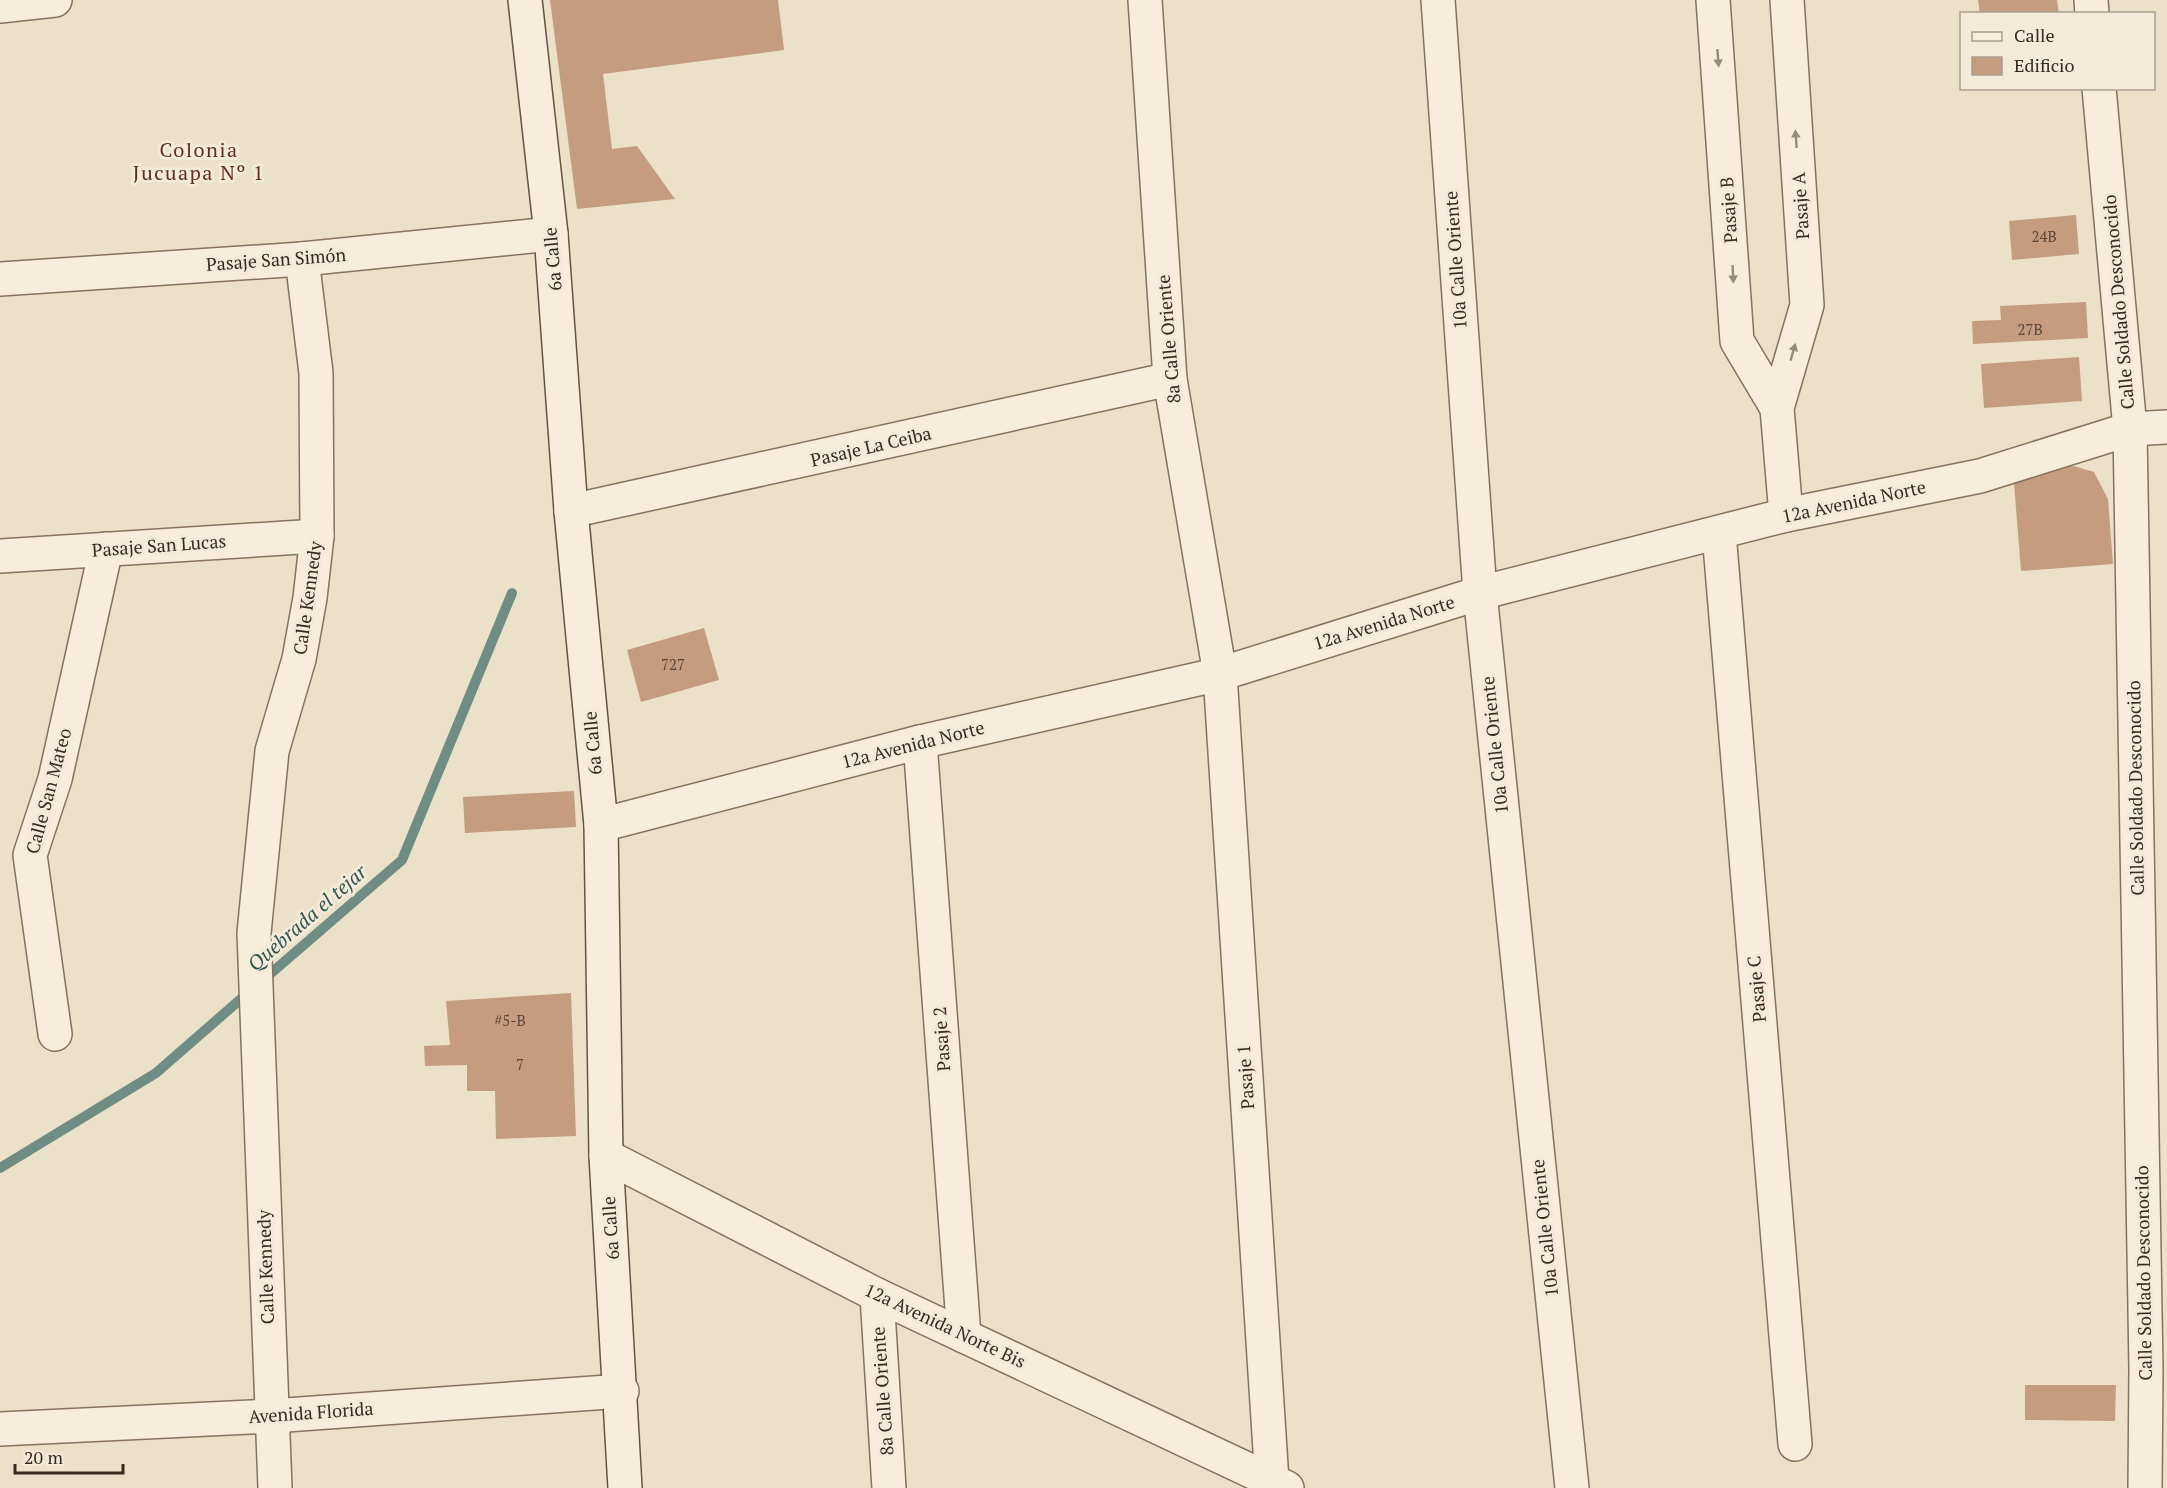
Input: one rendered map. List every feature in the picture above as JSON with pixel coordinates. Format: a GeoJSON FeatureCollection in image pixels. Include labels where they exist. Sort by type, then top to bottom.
{"type":"FeatureCollection","features":[{"type":"Feature","properties":{"kind":"street"},"geometry":{"type":"LineString","coordinates":[[0,6],[55,0]]}},
{"type":"Feature","properties":{"kind":"street","name":"6a Calle"},"geometry":{"type":"LineString","coordinates":[[525,0],[551,234],[571,511],[601,825],[606,1156],[622,1390],[625,1488]]}},
{"type":"Feature","properties":{"kind":"street","name":"8a Calle Oriente"},"geometry":{"type":"LineString","coordinates":[[1145,0],[1170,379],[1220,674]]}},
{"type":"Feature","properties":{"kind":"street","name":"10a Calle Oriente"},"geometry":{"type":"LineString","coordinates":[[1438,0],[1480,593],[1572,1488]]}},
{"type":"Feature","properties":{"kind":"street","name":"Pasaje B"},"geometry":{"type":"LineString","coordinates":[[1713,0],[1737,341],[1777,408]]}},
{"type":"Feature","properties":{"kind":"street","name":"Pasaje A"},"geometry":{"type":"LineString","coordinates":[[1777,408],[1807,305],[1786,0]]}},
{"type":"Feature","properties":{"kind":"street","name":"Calle Soldado Desconocido"},"geometry":{"type":"LineString","coordinates":[[2099,90],[2130,429],[2157,1369],[2145,1488]]}},
{"type":"Feature","properties":{"kind":"street","name":"Pasaje San Simón"},"geometry":{"type":"LineString","coordinates":[[0,279],[302,259],[551,234]]}},
{"type":"Feature","properties":{"kind":"street","name":"Calle Kennedy"},"geometry":{"type":"LineString","coordinates":[[275,1488],[254,933],[272,751],[299,659],[310,598],[317,536],[316,373],[302,259]]}},
{"type":"Feature","properties":{"kind":"street","name":"Pasaje La Ceiba"},"geometry":{"type":"LineString","coordinates":[[571,511],[1170,379]]}},
{"type":"Feature","properties":{"kind":"street"},"geometry":{"type":"LineString","coordinates":[[1777,408],[1786,515]]}},
{"type":"Feature","properties":{"kind":"street","name":"12a Avenida Norte"},"geometry":{"type":"LineString","coordinates":[[601,825],[920,742],[1220,674],[1480,593],[1786,515],[1980,476],[2130,429],[2167,427]]}},
{"type":"Feature","properties":{"kind":"street","name":"Pasaje C"},"geometry":{"type":"LineString","coordinates":[[1719,533],[1795,1444]]}},
{"type":"Feature","properties":{"kind":"street","name":"Pasaje San Lucas"},"geometry":{"type":"LineString","coordinates":[[0,556],[317,536]]}},
{"type":"Feature","properties":{"kind":"street","name":"Calle San Mateo"},"geometry":{"type":"LineString","coordinates":[[55,1034],[30,855],[55,779],[106,549]]}},
{"type":"Feature","properties":{"kind":"street","name":"Pasaje 1"},"geometry":{"type":"LineString","coordinates":[[1220,674],[1280,1484]]}},
{"type":"Feature","properties":{"kind":"street","name":"Pasaje 2"},"geometry":{"type":"LineString","coordinates":[[920,742],[964,1336]]}},
{"type":"Feature","properties":{"kind":"street","name":"12a Avenida Norte Bis"},"geometry":{"type":"LineString","coordinates":[[606,1156],[877,1295],[1280,1484]]}},
{"type":"Feature","properties":{"kind":"street","name":"8a Calle Oriente"},"geometry":{"type":"LineString","coordinates":[[877,1295],[889,1488]]}},
{"type":"Feature","properties":{"kind":"street","name":"Avenida Florida"},"geometry":{"type":"LineString","coordinates":[[0,1429],[272,1416],[622,1390]]}},
{"type":"Feature","properties":{"kind":"building"},"geometry":{"type":"Polygon","coordinates":[[[550,0],[778,0],[784,50],[603,74],[612,149],[637,146],[675,199],[577,209],[550,0]]]}},
{"type":"Feature","properties":{"kind":"building"},"geometry":{"type":"Polygon","coordinates":[[[1978,0],[2057,0],[2059,12],[1980,12],[1978,0]]]}},
{"type":"Feature","properties":{"kind":"building"},"geometry":{"type":"Polygon","coordinates":[[[2076,215],[2079,254],[2012,260],[2009,221],[2076,215]]]}},
{"type":"Feature","properties":{"kind":"building"},"geometry":{"type":"Polygon","coordinates":[[[2086,302],[2088,338],[1973,344],[1972,321],[2001,320],[2000,306],[2086,302]]]}},
{"type":"Feature","properties":{"kind":"building"},"geometry":{"type":"Polygon","coordinates":[[[2079,357],[2082,401],[1984,408],[1981,364],[2079,357]]]}},
{"type":"Feature","properties":{"kind":"building"},"geometry":{"type":"Polygon","coordinates":[[[2074,466],[2094,472],[2108,499],[2113,564],[2021,571],[2013,471],[2074,466]]]}},
{"type":"Feature","properties":{"kind":"building"},"geometry":{"type":"Polygon","coordinates":[[[704,628],[719,680],[641,702],[627,650],[704,628]]]}},
{"type":"Feature","properties":{"kind":"building"},"geometry":{"type":"Polygon","coordinates":[[[574,791],[576,827],[465,833],[463,797],[574,791]]]}},
{"type":"Feature","properties":{"kind":"building"},"geometry":{"type":"Polygon","coordinates":[[[571,993],[576,1136],[496,1139],[495,1091],[467,1091],[467,1065],[425,1066],[424,1046],[450,1045],[446,1001],[571,993]]]}},
{"type":"Feature","properties":{"kind":"building"},"geometry":{"type":"Polygon","coordinates":[[[2025,1385],[2116,1385],[2115,1421],[2025,1420],[2025,1385]]]}},
{"type":"Feature","properties":{"kind":"waterway","name":"Quebrada el tejar"},"geometry":{"type":"LineString","coordinates":[[262,981],[402,860],[512,593]]}},
{"type":"Feature","properties":{"kind":"waterway","name":"Quebrada el tejar"},"geometry":{"type":"LineString","coordinates":[[0,1168],[156,1073],[250,991]]}},
{"type":"Feature","properties":{"kind":"district","name":"Colonia Jucuapa Nº 1"},"geometry":{"type":"Point","coordinates":[199,162]}}]}
